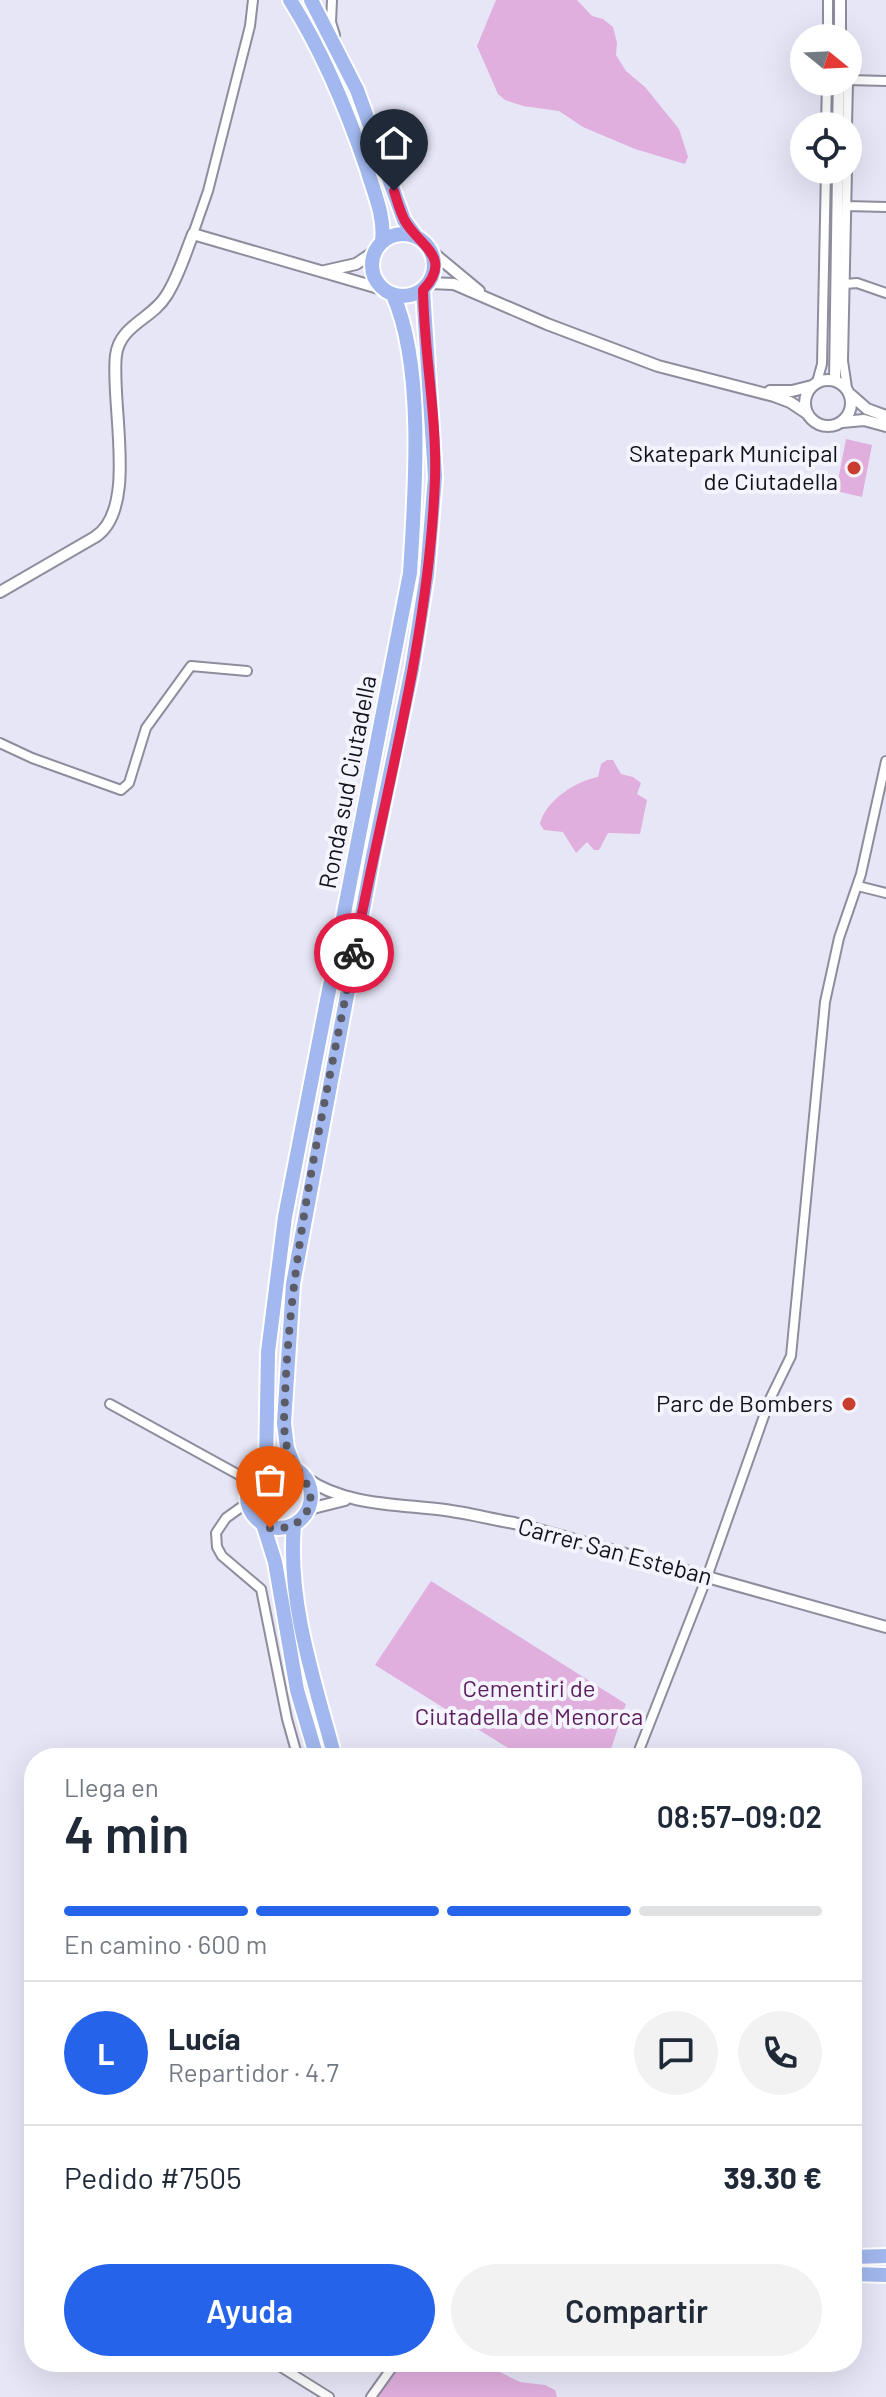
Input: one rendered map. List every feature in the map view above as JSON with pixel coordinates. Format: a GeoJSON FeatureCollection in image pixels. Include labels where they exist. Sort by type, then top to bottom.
{"type":"FeatureCollection","features":[{"type":"Feature","properties":{"kind":"main road"},"geometry":{"type":"LineString","coordinates":[[290,0],[305,23],[353,128],[381,211],[378,246],[372,261],[374,277],[388,292],[406,297],[426,286],[435,262],[432,252],[404,220],[357,90],[311,0]]}},
{"type":"Feature","properties":{"kind":"main road"},"geometry":{"type":"LineString","coordinates":[[378,246],[402,233],[415,235]]}},
{"type":"Feature","properties":{"kind":"main road","name":"Ronda sud Ciutadella"},"geometry":{"type":"LineString","coordinates":[[300,1473],[287,1448],[284,1423],[286,1354],[293,1284],[355,947],[412,669],[427,574],[435,477],[426,286]]}},
{"type":"Feature","properties":{"kind":"main road","name":"Ronda sud Ciutadella"},"geometry":{"type":"LineString","coordinates":[[266,1466],[268,1352],[285,1217],[410,573],[415,488],[412,384],[404,319],[388,292]]}},
{"type":"Feature","properties":{"kind":"main road"},"geometry":{"type":"LineString","coordinates":[[300,1520],[279,1529],[255,1519],[247,1503],[250,1481],[266,1466],[275,1464],[300,1473],[311,1497],[300,1520],[292,1557],[313,1676],[332,1748]]}},
{"type":"Feature","properties":{"kind":"main road"},"geometry":{"type":"LineString","coordinates":[[263,1524],[275,1562],[297,1690],[314,1748]]}},
{"type":"Feature","properties":{"kind":"main road"},"geometry":{"type":"LineString","coordinates":[[862,2257],[886,2256]]}},
{"type":"Feature","properties":{"kind":"main road"},"geometry":{"type":"LineString","coordinates":[[862,2274],[886,2275]]}},
{"type":"Feature","properties":{"kind":"street"},"geometry":{"type":"LineString","coordinates":[[0,592],[106,530],[111,521],[119,491],[118,349],[127,331],[163,301],[193,234],[208,191],[250,26],[253,0]]}},
{"type":"Feature","properties":{"kind":"street"},"geometry":{"type":"LineString","coordinates":[[332,0],[331,22],[344,63]]}},
{"type":"Feature","properties":{"kind":"street"},"geometry":{"type":"LineString","coordinates":[[828,0],[828,24]]}},
{"type":"Feature","properties":{"kind":"street"},"geometry":{"type":"LineString","coordinates":[[840,0],[840,24]]}},
{"type":"Feature","properties":{"kind":"street"},"geometry":{"type":"LineString","coordinates":[[862,81],[886,81]]}},
{"type":"Feature","properties":{"kind":"street"},"geometry":{"type":"LineString","coordinates":[[808,414],[805,400],[822,364],[826,184]]}},
{"type":"Feature","properties":{"kind":"street"},"geometry":{"type":"LineString","coordinates":[[835,380],[838,184]]}},
{"type":"Feature","properties":{"kind":"street"},"geometry":{"type":"LineString","coordinates":[[842,422],[851,410],[843,361],[847,184]]}},
{"type":"Feature","properties":{"kind":"street"},"geometry":{"type":"LineString","coordinates":[[846,206],[886,207]]}},
{"type":"Feature","properties":{"kind":"street"},"geometry":{"type":"LineString","coordinates":[[193,234],[388,292]]}},
{"type":"Feature","properties":{"kind":"street"},"geometry":{"type":"LineString","coordinates":[[321,271],[356,264],[378,246]]}},
{"type":"Feature","properties":{"kind":"street"},"geometry":{"type":"LineString","coordinates":[[432,252],[486,297]]}},
{"type":"Feature","properties":{"kind":"street"},"geometry":{"type":"LineString","coordinates":[[845,284],[857,283],[886,293]]}},
{"type":"Feature","properties":{"kind":"street"},"geometry":{"type":"LineString","coordinates":[[426,286],[454,284],[547,324],[658,366],[790,402],[823,426],[864,420],[886,426]]}},
{"type":"Feature","properties":{"kind":"street"},"geometry":{"type":"LineString","coordinates":[[753,390],[792,391],[835,380]]}},
{"type":"Feature","properties":{"kind":"street"},"geometry":{"type":"LineString","coordinates":[[835,380],[867,409],[886,416]]}},
{"type":"Feature","properties":{"kind":"street"},"geometry":{"type":"LineString","coordinates":[[0,743],[121,790],[129,783],[146,728],[191,666],[247,671]]}},
{"type":"Feature","properties":{"kind":"street"},"geometry":{"type":"LineString","coordinates":[[640,1748],[707,1577],[770,1399],[791,1356],[825,1002],[839,938],[867,851],[886,761]]}},
{"type":"Feature","properties":{"kind":"street"},"geometry":{"type":"LineString","coordinates":[[858,886],[886,893]]}},
{"type":"Feature","properties":{"kind":"street"},"geometry":{"type":"LineString","coordinates":[[110,1404],[250,1481]]}},
{"type":"Feature","properties":{"kind":"street","name":"Carrer San Esteban"},"geometry":{"type":"LineString","coordinates":[[300,1473],[329,1493],[351,1499],[451,1511],[514,1523],[886,1629]]}},
{"type":"Feature","properties":{"kind":"street","name":"Carrer San Esteban"},"geometry":{"type":"LineString","coordinates":[[300,1520],[313,1508],[330,1501],[351,1499]]}},
{"type":"Feature","properties":{"kind":"street"},"geometry":{"type":"LineString","coordinates":[[247,1503],[226,1518],[216,1533],[217,1547],[222,1556],[261,1589],[295,1748]]}},
{"type":"Feature","properties":{"kind":"street"},"geometry":{"type":"LineString","coordinates":[[289,2372],[329,2397]]}},
{"type":"Feature","properties":{"kind":"street"},"geometry":{"type":"LineString","coordinates":[[371,2397],[389,2372]]}},
{"type":"Feature","properties":{"kind":"green space"},"geometry":{"type":"Polygon","coordinates":[[[496,0],[577,0],[592,16],[603,19],[613,27],[616,55],[626,71],[645,87],[679,129],[688,157],[685,164],[635,149],[583,127],[559,111],[523,106],[498,94],[477,46],[496,0]]]}},
{"type":"Feature","properties":{"kind":"green space","name":"Skatepark Municipal de Ciutadella"},"geometry":{"type":"Polygon","coordinates":[[[846,439],[872,445],[862,497],[836,491],[846,439]]]}},
{"type":"Feature","properties":{"kind":"green space"},"geometry":{"type":"Polygon","coordinates":[[[613,760],[621,774],[641,783],[637,794],[647,800],[640,834],[608,833],[599,850],[594,850],[587,842],[576,853],[563,832],[544,830],[540,824],[555,800],[580,783],[598,777],[601,764],[613,760]]]}},
{"type":"Feature","properties":{"kind":"green space","name":"Cementiri de Ciutadella de Menorca"},"geometry":{"type":"Polygon","coordinates":[[[431,1581],[626,1704],[611,1748],[508,1748],[375,1665],[431,1581]]]}},
{"type":"Feature","properties":{"kind":"green space"},"geometry":{"type":"Polygon","coordinates":[[[392,2372],[500,2372],[520,2382],[545,2385],[555,2390],[557,2397],[375,2397],[392,2372]]]}},
{"type":"Feature","properties":{"kind":"way so far"},"geometry":{"type":"LineString","coordinates":[[270,1528],[294,1525],[305,1515],[311,1497],[306,1478],[295,1468],[287,1448],[284,1423],[286,1354],[303,1219],[354,953]]}},
{"type":"Feature","properties":{"kind":"place","name":"Skatepark Municipal de Ciutadella"},"geometry":{"type":"Point","coordinates":[854,468]}},
{"type":"Feature","properties":{"kind":"place","name":"Parc de Bombers"},"geometry":{"type":"Point","coordinates":[849,1404]}},
{"type":"Feature","properties":{"kind":"route"},"geometry":{"type":"LineString","coordinates":[[354,953],[412,669],[427,574],[435,477],[423,318],[423,290],[434,273],[435,262],[424,241],[404,220],[394,191]]}}]}
